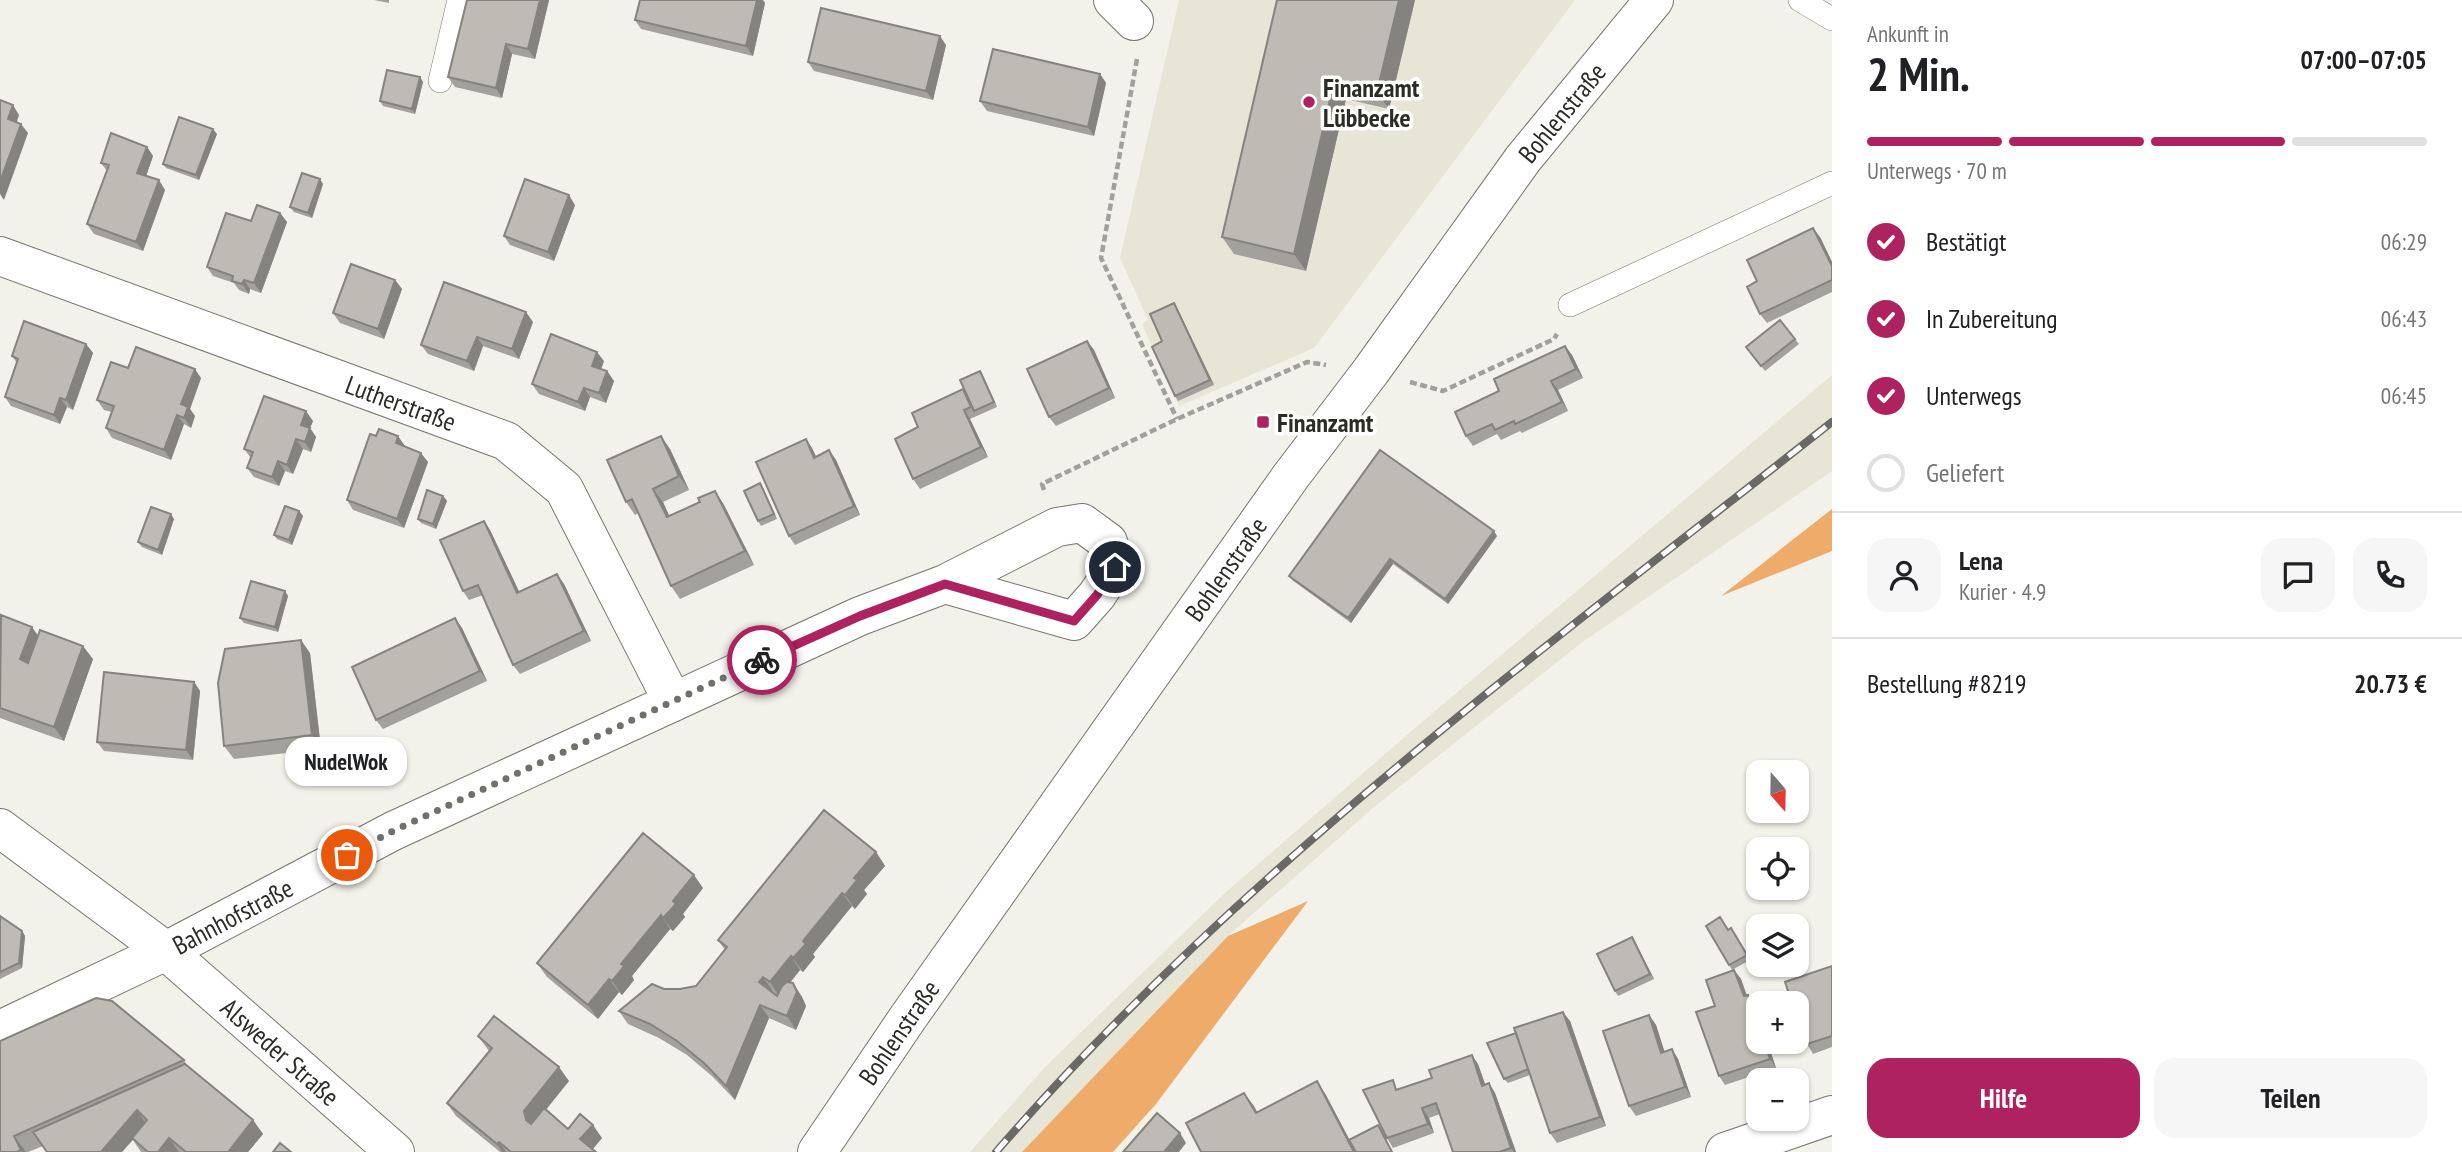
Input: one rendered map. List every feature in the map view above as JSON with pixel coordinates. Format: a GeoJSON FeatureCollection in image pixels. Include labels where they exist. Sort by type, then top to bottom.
{"type":"FeatureCollection","features":[{"type":"Feature","properties":{"kind":"street","name":"Bohlenstraße"},"geometry":{"type":"LineString","coordinates":[[817,1152],[1188,618],[1291,476],[1371,371],[1523,159],[1654,0]]}},
{"type":"Feature","properties":{"kind":"street","name":"Lutherstraße"},"geometry":{"type":"LineString","coordinates":[[0,256],[506,440],[564,489],[673,702]]}},
{"type":"Feature","properties":{"kind":"street","name":"Bahnhofstraße"},"geometry":{"type":"LineString","coordinates":[[0,828],[166,951],[393,831],[860,616],[945,584],[1057,527],[1082,523],[1108,542],[1115,567],[1097,595],[1074,621],[945,584]]}},
{"type":"Feature","properties":{"kind":"street"},"geometry":{"type":"LineString","coordinates":[[0,1030],[166,951]]}},
{"type":"Feature","properties":{"kind":"street","name":"Alsweder Straße"},"geometry":{"type":"LineString","coordinates":[[166,951],[395,1152]]}},
{"type":"Feature","properties":{"kind":"street"},"geometry":{"type":"LineString","coordinates":[[1725,1152],[1832,1115]]}},
{"type":"Feature","properties":{"kind":"lane"},"geometry":{"type":"LineString","coordinates":[[440,81],[459,0]]}},
{"type":"Feature","properties":{"kind":"lane"},"geometry":{"type":"LineString","coordinates":[[1800,0],[1832,19]]}},
{"type":"Feature","properties":{"kind":"lane"},"geometry":{"type":"LineString","coordinates":[[1570,305],[1832,183]]}},
{"type":"Feature","properties":{"kind":"path"},"geometry":{"type":"LineString","coordinates":[[1124,11],[1137,55],[1101,258],[1177,419]]}},
{"type":"Feature","properties":{"kind":"path"},"geometry":{"type":"LineString","coordinates":[[1057,527],[1042,484],[1177,419],[1307,362],[1371,371],[1443,391],[1554,339],[1570,305]]}},
{"type":"Feature","properties":{"kind":"shaded area"},"geometry":{"type":"Polygon","coordinates":[[[1179,0],[1575,0],[1314,348],[1179,406],[1142,324],[1148,320],[1120,258],[1179,0]]]}},
{"type":"Feature","properties":{"kind":"shaded area"},"geometry":{"type":"Polygon","coordinates":[[[1832,375],[1832,471],[1581,643],[1374,807],[1228,936],[1022,1152],[970,1152],[1044,1068],[1226,892],[1832,375]]]}},
{"type":"Feature","properties":{"kind":"shaded area"},"geometry":{"type":"Polygon","coordinates":[[[1832,509],[1832,551],[1721,596],[1832,509]]]}},
{"type":"Feature","properties":{"kind":"shaded area"},"geometry":{"type":"Polygon","coordinates":[[[1308,901],[1156,1104],[1113,1152],[1022,1152],[1228,936],[1308,901]]]}},
{"type":"Feature","properties":{"kind":"building"},"geometry":{"type":"Polygon","coordinates":[[[467,0],[540,0],[528,49],[506,44],[496,88],[448,77],[467,0]]]}},
{"type":"Feature","properties":{"kind":"building"},"geometry":{"type":"Polygon","coordinates":[[[640,0],[757,0],[746,46],[635,20],[640,0]]]}},
{"type":"Feature","properties":{"kind":"building"},"geometry":{"type":"Polygon","coordinates":[[[1277,0],[1399,0],[1377,92],[1334,82],[1294,254],[1222,237],[1277,0]]]}},
{"type":"Feature","properties":{"kind":"building"},"geometry":{"type":"Polygon","coordinates":[[[821,8],[940,36],[926,91],[808,62],[821,8]]]}},
{"type":"Feature","properties":{"kind":"building"},"geometry":{"type":"Polygon","coordinates":[[[993,49],[1100,74],[1088,127],[980,101],[993,49]]]}},
{"type":"Feature","properties":{"kind":"building"},"geometry":{"type":"Polygon","coordinates":[[[387,70],[420,77],[412,109],[380,101],[387,70]]]}},
{"type":"Feature","properties":{"kind":"building"},"geometry":{"type":"Polygon","coordinates":[[[0,100],[13,105],[8,119],[21,124],[0,182],[0,100]]]}},
{"type":"Feature","properties":{"kind":"building"},"geometry":{"type":"Polygon","coordinates":[[[179,117],[213,129],[196,175],[163,164],[179,117]]]}},
{"type":"Feature","properties":{"kind":"building"},"geometry":{"type":"Polygon","coordinates":[[[111,133],[147,147],[137,173],[159,180],[136,242],[87,224],[109,165],[101,163],[111,133]]]}},
{"type":"Feature","properties":{"kind":"building"},"geometry":{"type":"Polygon","coordinates":[[[302,173],[320,179],[308,213],[290,207],[302,173]]]}},
{"type":"Feature","properties":{"kind":"building"},"geometry":{"type":"Polygon","coordinates":[[[525,179],[569,195],[548,252],[504,236],[525,179]]]}},
{"type":"Feature","properties":{"kind":"building"},"geometry":{"type":"Polygon","coordinates":[[[257,205],[280,213],[254,283],[244,280],[242,284],[232,281],[233,276],[207,267],[226,213],[251,221],[257,205]]]}},
{"type":"Feature","properties":{"kind":"building"},"geometry":{"type":"Polygon","coordinates":[[[1813,228],[1832,266],[1832,280],[1760,314],[1747,287],[1757,281],[1747,260],[1813,228]]]}},
{"type":"Feature","properties":{"kind":"building"},"geometry":{"type":"Polygon","coordinates":[[[351,264],[395,280],[378,329],[333,313],[351,264]]]}},
{"type":"Feature","properties":{"kind":"building"},"geometry":{"type":"Polygon","coordinates":[[[444,282],[526,312],[512,349],[477,337],[467,361],[421,345],[444,282]]]}},
{"type":"Feature","properties":{"kind":"building"},"geometry":{"type":"Polygon","coordinates":[[[1174,303],[1210,380],[1175,396],[1152,347],[1162,341],[1150,314],[1174,303]]]}},
{"type":"Feature","properties":{"kind":"building"},"geometry":{"type":"Polygon","coordinates":[[[1780,320],[1795,339],[1761,366],[1746,347],[1780,320]]]}},
{"type":"Feature","properties":{"kind":"building"},"geometry":{"type":"Polygon","coordinates":[[[24,321],[86,344],[66,400],[60,398],[54,415],[5,397],[18,359],[12,356],[24,321]]]}},
{"type":"Feature","properties":{"kind":"building"},"geometry":{"type":"Polygon","coordinates":[[[551,334],[597,352],[592,366],[607,371],[599,393],[584,388],[578,402],[532,384],[551,334]]]}},
{"type":"Feature","properties":{"kind":"building"},"geometry":{"type":"Polygon","coordinates":[[[1087,341],[1109,388],[1049,417],[1027,369],[1087,341]]]}},
{"type":"Feature","properties":{"kind":"building"},"geometry":{"type":"Polygon","coordinates":[[[1565,346],[1576,369],[1551,381],[1562,402],[1515,424],[1514,421],[1495,430],[1492,424],[1466,436],[1455,412],[1499,391],[1494,379],[1565,346]]]}},
{"type":"Feature","properties":{"kind":"building"},"geometry":{"type":"Polygon","coordinates":[[[136,347],[195,369],[181,404],[188,407],[184,418],[177,415],[164,450],[106,428],[114,406],[97,400],[111,362],[128,368],[136,347]]]}},
{"type":"Feature","properties":{"kind":"building"},"geometry":{"type":"Polygon","coordinates":[[[980,371],[994,402],[974,411],[960,380],[980,371]]]}},
{"type":"Feature","properties":{"kind":"building"},"geometry":{"type":"Polygon","coordinates":[[[963,389],[971,407],[964,410],[981,447],[913,479],[895,439],[918,427],[912,413],[963,389]]]}},
{"type":"Feature","properties":{"kind":"building"},"geometry":{"type":"Polygon","coordinates":[[[264,396],[306,411],[301,425],[310,428],[305,442],[296,439],[287,465],[278,461],[272,477],[247,468],[253,452],[244,449],[264,396]]]}},
{"type":"Feature","properties":{"kind":"building"},"geometry":{"type":"Polygon","coordinates":[[[379,429],[398,436],[396,443],[421,453],[397,519],[347,500],[370,434],[376,436],[379,429]]]}},
{"type":"Feature","properties":{"kind":"building"},"geometry":{"type":"Polygon","coordinates":[[[661,436],[679,476],[653,489],[667,517],[700,502],[698,498],[715,491],[745,551],[671,586],[632,499],[626,502],[607,460],[661,436]]]}},
{"type":"Feature","properties":{"kind":"building"},"geometry":{"type":"Polygon","coordinates":[[[806,439],[814,458],[829,450],[854,506],[789,536],[756,462],[806,439]]]}},
{"type":"Feature","properties":{"kind":"building"},"geometry":{"type":"Polygon","coordinates":[[[1380,450],[1494,531],[1445,599],[1390,559],[1348,618],[1289,576],[1380,450]]]}},
{"type":"Feature","properties":{"kind":"building"},"geometry":{"type":"Polygon","coordinates":[[[760,483],[774,514],[758,521],[744,491],[760,483]]]}},
{"type":"Feature","properties":{"kind":"building"},"geometry":{"type":"Polygon","coordinates":[[[427,490],[443,496],[433,524],[418,519],[427,490]]]}},
{"type":"Feature","properties":{"kind":"building"},"geometry":{"type":"Polygon","coordinates":[[[285,506],[299,511],[289,540],[274,535],[285,506]]]}},
{"type":"Feature","properties":{"kind":"building"},"geometry":{"type":"Polygon","coordinates":[[[151,507],[171,514],[158,550],[138,542],[151,507]]]}},
{"type":"Feature","properties":{"kind":"building"},"geometry":{"type":"Polygon","coordinates":[[[484,521],[517,593],[557,574],[584,631],[513,665],[478,585],[463,591],[440,540],[484,521]]]}},
{"type":"Feature","properties":{"kind":"building"},"geometry":{"type":"Polygon","coordinates":[[[251,581],[285,591],[275,627],[240,618],[251,581]]]}},
{"type":"Feature","properties":{"kind":"building"},"geometry":{"type":"Polygon","coordinates":[[[1,615],[32,627],[20,659],[28,663],[40,630],[83,646],[54,727],[0,708],[1,615]]]}},
{"type":"Feature","properties":{"kind":"building"},"geometry":{"type":"Polygon","coordinates":[[[455,618],[480,671],[376,720],[352,667],[455,618]]]}},
{"type":"Feature","properties":{"kind":"building"},"geometry":{"type":"Polygon","coordinates":[[[301,640],[312,735],[224,746],[218,683],[225,649],[301,640]]]}},
{"type":"Feature","properties":{"kind":"building"},"geometry":{"type":"Polygon","coordinates":[[[104,672],[194,682],[186,750],[97,742],[104,672]]]}},
{"type":"Feature","properties":{"kind":"building"},"geometry":{"type":"Polygon","coordinates":[[[824,810],[876,852],[854,878],[857,880],[845,895],[842,893],[803,941],[806,944],[793,958],[791,956],[770,982],[763,977],[759,982],[777,996],[787,982],[793,983],[797,992],[787,1016],[760,1005],[726,1086],[677,1041],[650,1024],[619,1011],[652,984],[664,989],[696,986],[727,947],[718,940],[824,810]]]}},
{"type":"Feature","properties":{"kind":"building"},"geometry":{"type":"Polygon","coordinates":[[[643,833],[694,875],[673,901],[676,904],[663,918],[661,915],[621,964],[624,966],[612,981],[609,979],[588,1005],[537,963],[643,833]]]}},
{"type":"Feature","properties":{"kind":"building"},"geometry":{"type":"Polygon","coordinates":[[[0,916],[22,931],[19,963],[0,972],[0,916]]]}},
{"type":"Feature","properties":{"kind":"building"},"geometry":{"type":"Polygon","coordinates":[[[1720,917],[1728,930],[1731,928],[1746,956],[1729,965],[1706,926],[1720,917]]]}},
{"type":"Feature","properties":{"kind":"building"},"geometry":{"type":"Polygon","coordinates":[[[1632,937],[1650,974],[1615,991],[1597,954],[1632,937]]]}},
{"type":"Feature","properties":{"kind":"building"},"geometry":{"type":"Polygon","coordinates":[[[1832,966],[1832,1036],[1809,1043],[1809,991],[1788,991],[1785,982],[1809,977],[1809,974],[1832,966]]]}},
{"type":"Feature","properties":{"kind":"building"},"geometry":{"type":"Polygon","coordinates":[[[1734,970],[1746,996],[1746,1054],[1768,1054],[1770,1059],[1719,1076],[1696,1012],[1715,1006],[1706,980],[1734,970]]]}},
{"type":"Feature","properties":{"kind":"building"},"geometry":{"type":"Polygon","coordinates":[[[96,998],[112,1001],[184,1060],[14,1136],[21,1150],[0,1152],[0,1041],[96,998]]]}},
{"type":"Feature","properties":{"kind":"building"},"geometry":{"type":"Polygon","coordinates":[[[1563,1012],[1600,1117],[1550,1133],[1514,1028],[1563,1012]]]}},
{"type":"Feature","properties":{"kind":"building"},"geometry":{"type":"Polygon","coordinates":[[[1649,1015],[1661,1053],[1672,1049],[1685,1087],[1629,1106],[1603,1031],[1649,1015]]]}},
{"type":"Feature","properties":{"kind":"building"},"geometry":{"type":"Polygon","coordinates":[[[494,1016],[559,1067],[524,1111],[526,1120],[531,1124],[544,1108],[568,1129],[580,1114],[593,1125],[580,1139],[596,1152],[511,1152],[499,1142],[497,1144],[447,1103],[492,1048],[478,1036],[494,1016]]]}},
{"type":"Feature","properties":{"kind":"building"},"geometry":{"type":"Polygon","coordinates":[[[1516,1033],[1528,1069],[1504,1079],[1487,1043],[1516,1033]]]}},
{"type":"Feature","properties":{"kind":"building"},"geometry":{"type":"Polygon","coordinates":[[[1472,1055],[1482,1086],[1489,1083],[1511,1148],[1499,1152],[1453,1152],[1436,1103],[1422,1108],[1428,1124],[1387,1138],[1363,1090],[1393,1080],[1396,1090],[1432,1078],[1429,1070],[1472,1055]]]}},
{"type":"Feature","properties":{"kind":"building"},"geometry":{"type":"Polygon","coordinates":[[[185,1064],[253,1120],[228,1152],[186,1152],[169,1138],[158,1152],[148,1152],[132,1138],[147,1120],[137,1110],[101,1152],[47,1152],[33,1132],[185,1064]]]}},
{"type":"Feature","properties":{"kind":"building"},"geometry":{"type":"Polygon","coordinates":[[[1317,1081],[1354,1152],[1201,1152],[1186,1123],[1244,1093],[1256,1113],[1317,1081]]]}},
{"type":"Feature","properties":{"kind":"building"},"geometry":{"type":"Polygon","coordinates":[[[1157,1113],[1180,1133],[1164,1152],[1123,1152],[1157,1113]]]}},
{"type":"Feature","properties":{"kind":"building"},"geometry":{"type":"Polygon","coordinates":[[[1378,1125],[1392,1152],[1356,1152],[1349,1140],[1378,1125]]]}},
{"type":"Feature","properties":{"kind":"building"},"geometry":{"type":"Polygon","coordinates":[[[280,1143],[291,1152],[273,1152],[280,1143]]]}},
{"type":"Feature","properties":{"kind":"railway"},"geometry":{"type":"LineString","coordinates":[[996,1152],[1090,1049],[1188,952],[1291,858],[1504,680],[1832,422]]}},
{"type":"Feature","properties":{"kind":"way so far"},"geometry":{"type":"LineString","coordinates":[[347,855],[393,831],[762,660]]}},
{"type":"Feature","properties":{"kind":"place","name":"Finanzamt Lübbecke"},"geometry":{"type":"Point","coordinates":[1309,102]}},
{"type":"Feature","properties":{"kind":"place","name":"Finanzamt"},"geometry":{"type":"Point","coordinates":[1263,422]}},
{"type":"Feature","properties":{"kind":"place","name":"NudelWok"},"geometry":{"type":"Point","coordinates":[347,855]}},
{"type":"Feature","properties":{"kind":"route"},"geometry":{"type":"LineString","coordinates":[[762,660],[860,616],[945,584],[1074,621],[1097,595],[1115,567]]}}]}
